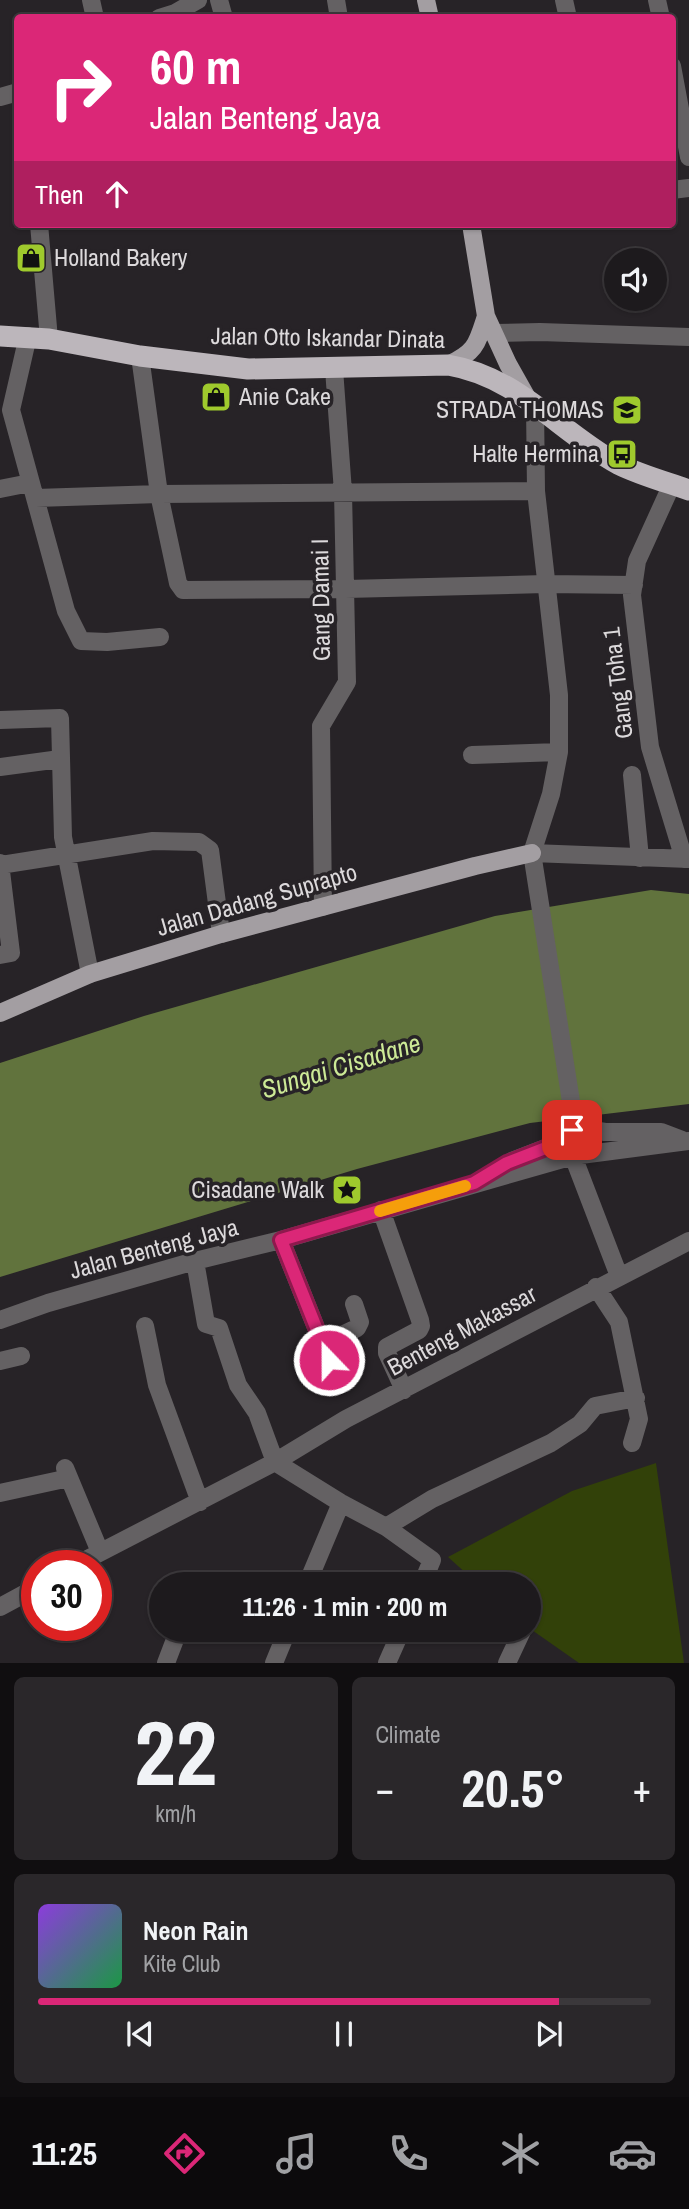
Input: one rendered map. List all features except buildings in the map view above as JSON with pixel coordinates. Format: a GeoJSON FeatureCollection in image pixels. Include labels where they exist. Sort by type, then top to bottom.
{"type":"FeatureCollection","features":[{"type":"Feature","properties":{"kind":"highway","name":"Jalan Otto Iskandar Dinata"},"geometry":{"type":"LineString","coordinates":[[0,336],[39,337],[140,356],[248,369],[448,365],[463,368],[503,384],[531,400],[564,428],[620,465],[681,487]]}},
{"type":"Feature","properties":{"kind":"main road"},"geometry":{"type":"LineString","coordinates":[[472,228],[486,316],[514,377],[531,400]]}},
{"type":"Feature","properties":{"kind":"main road"},"geometry":{"type":"LineString","coordinates":[[448,365],[467,356],[475,348],[486,316]]}},
{"type":"Feature","properties":{"kind":"main road","name":"Jalan Dadang Suprapto"},"geometry":{"type":"LineString","coordinates":[[0,1013],[90,974],[221,934],[532,853]]}},
{"type":"Feature","properties":{"kind":"street"},"geometry":{"type":"LineString","coordinates":[[171,14],[198,0]]}},
{"type":"Feature","properties":{"kind":"street"},"geometry":{"type":"LineString","coordinates":[[676,76],[684,95],[689,157]]}},
{"type":"Feature","properties":{"kind":"street"},"geometry":{"type":"LineString","coordinates":[[39,228],[39,337],[11,410],[66,611],[80,641],[107,642],[160,637]]}},
{"type":"Feature","properties":{"kind":"street"},"geometry":{"type":"LineString","coordinates":[[494,333],[689,337]]}},
{"type":"Feature","properties":{"kind":"street"},"geometry":{"type":"LineString","coordinates":[[140,356],[159,494],[178,583],[183,590],[634,585]]}},
{"type":"Feature","properties":{"kind":"street","name":"Gang Damai I"},"geometry":{"type":"LineString","coordinates":[[323,907],[321,726],[347,682],[343,492],[334,369]]}},
{"type":"Feature","properties":{"kind":"street"},"geometry":{"type":"LineString","coordinates":[[531,400],[536,491],[559,695],[559,752],[551,794],[532,853],[575,1124]]}},
{"type":"Feature","properties":{"kind":"street","name":"Gang Toha 1"},"geometry":{"type":"LineString","coordinates":[[681,487],[638,561],[632,595],[650,747],[687,859]]}},
{"type":"Feature","properties":{"kind":"street"},"geometry":{"type":"LineString","coordinates":[[0,488],[159,494],[536,491]]}},
{"type":"Feature","properties":{"kind":"street"},"geometry":{"type":"LineString","coordinates":[[0,720],[60,719],[65,855],[90,974]]}},
{"type":"Feature","properties":{"kind":"street"},"geometry":{"type":"LineString","coordinates":[[472,755],[559,752]]}},
{"type":"Feature","properties":{"kind":"street"},"geometry":{"type":"LineString","coordinates":[[0,767],[60,760]]}},
{"type":"Feature","properties":{"kind":"street"},"geometry":{"type":"LineString","coordinates":[[632,775],[640,858]]}},
{"type":"Feature","properties":{"kind":"street"},"geometry":{"type":"LineString","coordinates":[[0,955],[11,953],[0,864],[153,842],[199,842],[210,850],[221,934]]}},
{"type":"Feature","properties":{"kind":"street"},"geometry":{"type":"LineString","coordinates":[[532,853],[687,859]]}},
{"type":"Feature","properties":{"kind":"street"},"geometry":{"type":"LineString","coordinates":[[575,1124],[605,1132],[661,1132],[688,1141]]}},
{"type":"Feature","properties":{"kind":"street"},"geometry":{"type":"LineString","coordinates":[[474,1183],[507,1163],[556,1144],[575,1124]]}},
{"type":"Feature","properties":{"kind":"street","name":"Jalan Benteng Jaya"},"geometry":{"type":"LineString","coordinates":[[0,1320],[48,1303],[195,1261],[281,1240],[572,1156],[688,1141]]}},
{"type":"Feature","properties":{"kind":"street"},"geometry":{"type":"LineString","coordinates":[[572,1156],[619,1276]]}},
{"type":"Feature","properties":{"kind":"street"},"geometry":{"type":"LineString","coordinates":[[381,1210],[421,1320],[419,1330],[387,1347],[387,1353],[404,1390]]}},
{"type":"Feature","properties":{"kind":"street"},"geometry":{"type":"LineString","coordinates":[[281,1240],[326,1352],[357,1328],[360,1322],[354,1304]]}},
{"type":"Feature","properties":{"kind":"street","name":"Benteng Makassar"},"geometry":{"type":"LineString","coordinates":[[104,1550],[275,1462],[334,1426],[596,1287],[689,1241]]}},
{"type":"Feature","properties":{"kind":"street"},"geometry":{"type":"LineString","coordinates":[[195,1261],[205,1324],[219,1328],[238,1385],[257,1413],[275,1462],[386,1527],[432,1560],[427,1572]]}},
{"type":"Feature","properties":{"kind":"street"},"geometry":{"type":"LineString","coordinates":[[596,1287],[619,1322],[639,1419],[632,1443]]}},
{"type":"Feature","properties":{"kind":"street"},"geometry":{"type":"LineString","coordinates":[[145,1326],[157,1385],[200,1502]]}},
{"type":"Feature","properties":{"kind":"street"},"geometry":{"type":"LineString","coordinates":[[0,1361],[20,1356]]}},
{"type":"Feature","properties":{"kind":"street"},"geometry":{"type":"LineString","coordinates":[[386,1527],[432,1499],[551,1443],[580,1424],[595,1406],[636,1398]]}},
{"type":"Feature","properties":{"kind":"street"},"geometry":{"type":"LineString","coordinates":[[0,1493],[67,1473],[99,1550]]}},
{"type":"Feature","properties":{"kind":"street"},"geometry":{"type":"LineString","coordinates":[[312,1572],[341,1503]]}},
{"type":"Feature","properties":{"kind":"street"},"geometry":{"type":"LineString","coordinates":[[0,1607],[21,1596]]}},
{"type":"Feature","properties":{"kind":"street"},"geometry":{"type":"LineString","coordinates":[[166,1663],[174,1642]]}},
{"type":"Feature","properties":{"kind":"street"},"geometry":{"type":"LineString","coordinates":[[274,1663],[283,1642]]}},
{"type":"Feature","properties":{"kind":"street"},"geometry":{"type":"LineString","coordinates":[[387,1663],[396,1642]]}},
{"type":"Feature","properties":{"kind":"street"},"geometry":{"type":"LineString","coordinates":[[507,1663],[517,1642]]}},
{"type":"Feature","properties":{"kind":"shaded area"},"geometry":{"type":"Polygon","coordinates":[[[656,1463],[684,1663],[579,1663],[541,1636],[541,1572],[465,1572],[448,1557],[572,1491],[656,1463]]]}},
{"type":"Feature","properties":{"kind":"water","name":"Sungai Cisadane"},"geometry":{"type":"Polygon","coordinates":[[[651,890],[689,894],[689,1104],[530,1123],[357,1169],[0,1277],[0,1063],[144,1016],[495,916],[651,890]]]}},
{"type":"Feature","properties":{"kind":"slow traffic"},"geometry":{"type":"LineString","coordinates":[[380,1211],[465,1186]]}},
{"type":"Feature","properties":{"kind":"place","name":"Holland Bakery"},"geometry":{"type":"Point","coordinates":[31,258]}},
{"type":"Feature","properties":{"kind":"place","name":"Anie Cake"},"geometry":{"type":"Point","coordinates":[216,397]}},
{"type":"Feature","properties":{"kind":"place","name":"STRADA THOMAS"},"geometry":{"type":"Point","coordinates":[627,410]}},
{"type":"Feature","properties":{"kind":"place","name":"Halte Hermina"},"geometry":{"type":"Point","coordinates":[622,454]}},
{"type":"Feature","properties":{"kind":"place","name":"Cisadane Walk"},"geometry":{"type":"Point","coordinates":[347,1190]}},
{"type":"Feature","properties":{"kind":"route"},"geometry":{"type":"LineString","coordinates":[[329,1360],[281,1240],[474,1183],[507,1163],[556,1144],[572,1130]]}}]}
